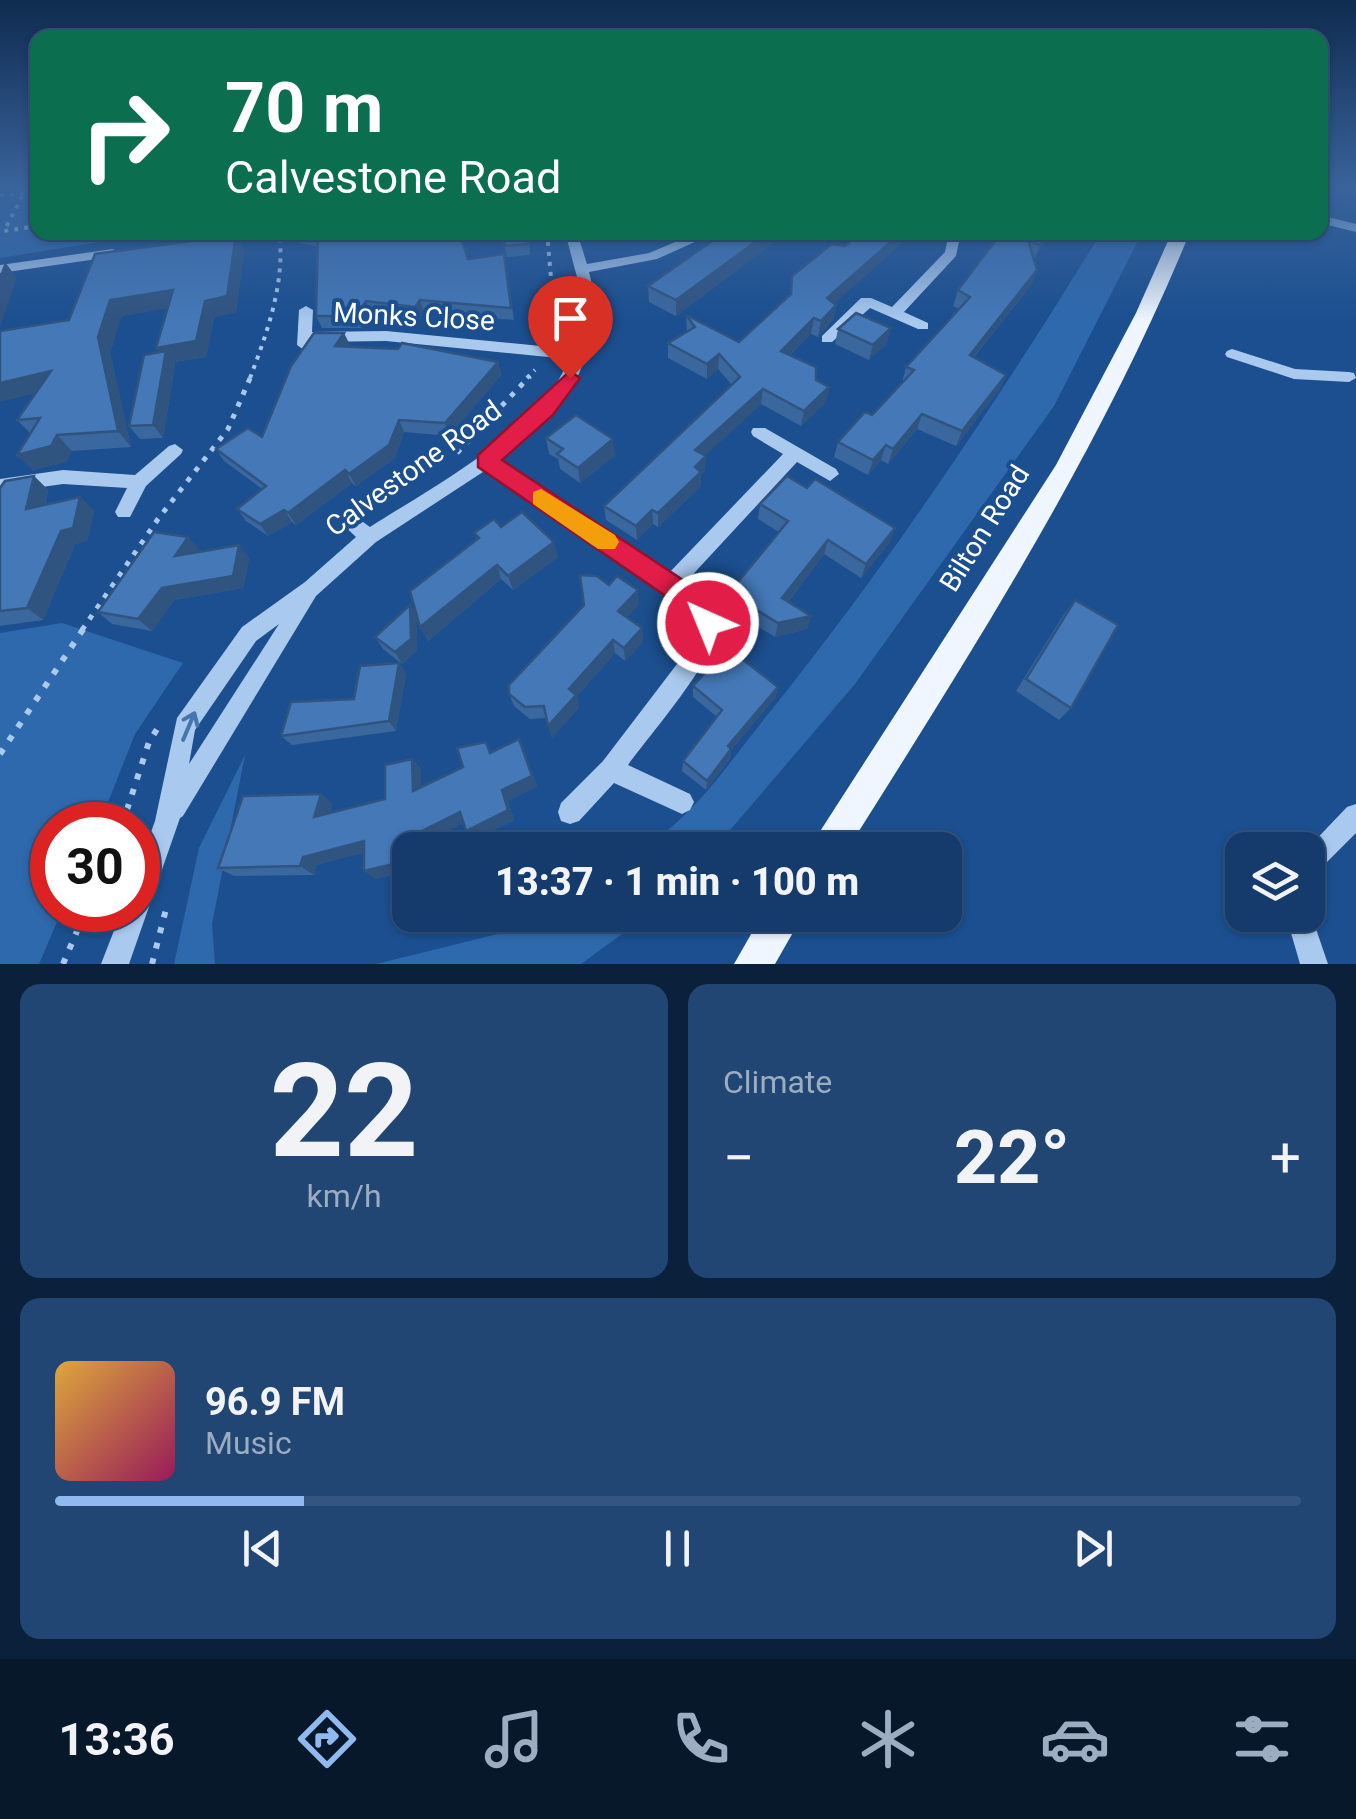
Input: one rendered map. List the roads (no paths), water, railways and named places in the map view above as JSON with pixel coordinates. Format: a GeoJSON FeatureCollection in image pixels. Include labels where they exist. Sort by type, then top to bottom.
{"type":"FeatureCollection","features":[{"type":"Feature","properties":{"kind":"main road","name":"Bilton Road"},"geometry":{"type":"LineString","coordinates":[[837,832],[1050,495],[1163,279],[1178,240]]}},
{"type":"Feature","properties":{"kind":"main road"},"geometry":{"type":"LineString","coordinates":[[753,964],[773,932]]}},
{"type":"Feature","properties":{"kind":"street"},"geometry":{"type":"LineString","coordinates":[[183,242],[188,240]]}},
{"type":"Feature","properties":{"kind":"street"},"geometry":{"type":"LineString","coordinates":[[164,245],[193,240]]}},
{"type":"Feature","properties":{"kind":"street","name":"Calvestone Road"},"geometry":{"type":"LineString","coordinates":[[160,841],[185,726],[249,634],[312,588],[369,537],[486,461],[546,410],[570,378],[579,355],[588,296],[573,240]]}},
{"type":"Feature","properties":{"kind":"street"},"geometry":{"type":"LineString","coordinates":[[582,269],[652,256],[691,240]]}},
{"type":"Feature","properties":{"kind":"street"},"geometry":{"type":"LineString","coordinates":[[895,312],[951,253],[953,240]]}},
{"type":"Feature","properties":{"kind":"street"},"geometry":{"type":"LineString","coordinates":[[0,269],[127,251]]}},
{"type":"Feature","properties":{"kind":"street"},"geometry":{"type":"LineString","coordinates":[[828,339],[867,301],[923,326]]}},
{"type":"Feature","properties":{"kind":"street","name":"Monks Close"},"geometry":{"type":"LineString","coordinates":[[299,359],[306,337],[306,310]]}},
{"type":"Feature","properties":{"kind":"street","name":"Monks Close"},"geometry":{"type":"LineString","coordinates":[[306,337],[405,337],[579,355]]}},
{"type":"Feature","properties":{"kind":"street"},"geometry":{"type":"LineString","coordinates":[[1232,354],[1294,374],[1354,381]]}},
{"type":"Feature","properties":{"kind":"street"},"geometry":{"type":"LineString","coordinates":[[759,432],[830,474]]}},
{"type":"Feature","properties":{"kind":"street"},"geometry":{"type":"LineString","coordinates":[[124,512],[139,482],[175,450]]}},
{"type":"Feature","properties":{"kind":"street"},"geometry":{"type":"LineString","coordinates":[[670,585],[795,452]]}},
{"type":"Feature","properties":{"kind":"street"},"geometry":{"type":"LineString","coordinates":[[486,461],[692,600],[708,623],[703,647],[611,770],[570,812]]}},
{"type":"Feature","properties":{"kind":"street"},"geometry":{"type":"LineString","coordinates":[[0,486],[63,478],[139,482]]}},
{"type":"Feature","properties":{"kind":"street"},"geometry":{"type":"LineString","coordinates":[[346,520],[369,537]]}},
{"type":"Feature","properties":{"kind":"street","name":"Calvestone Road"},"geometry":{"type":"LineString","coordinates":[[167,821],[312,588]]}},
{"type":"Feature","properties":{"kind":"street"},"geometry":{"type":"LineString","coordinates":[[611,770],[682,802]]}},
{"type":"Feature","properties":{"kind":"street"},"geometry":{"type":"LineString","coordinates":[[1325,847],[1356,816]]}},
{"type":"Feature","properties":{"kind":"street"},"geometry":{"type":"LineString","coordinates":[[115,964],[127,932]]}},
{"type":"Feature","properties":{"kind":"street"},"geometry":{"type":"LineString","coordinates":[[1304,932],[1314,964]]}}]}
